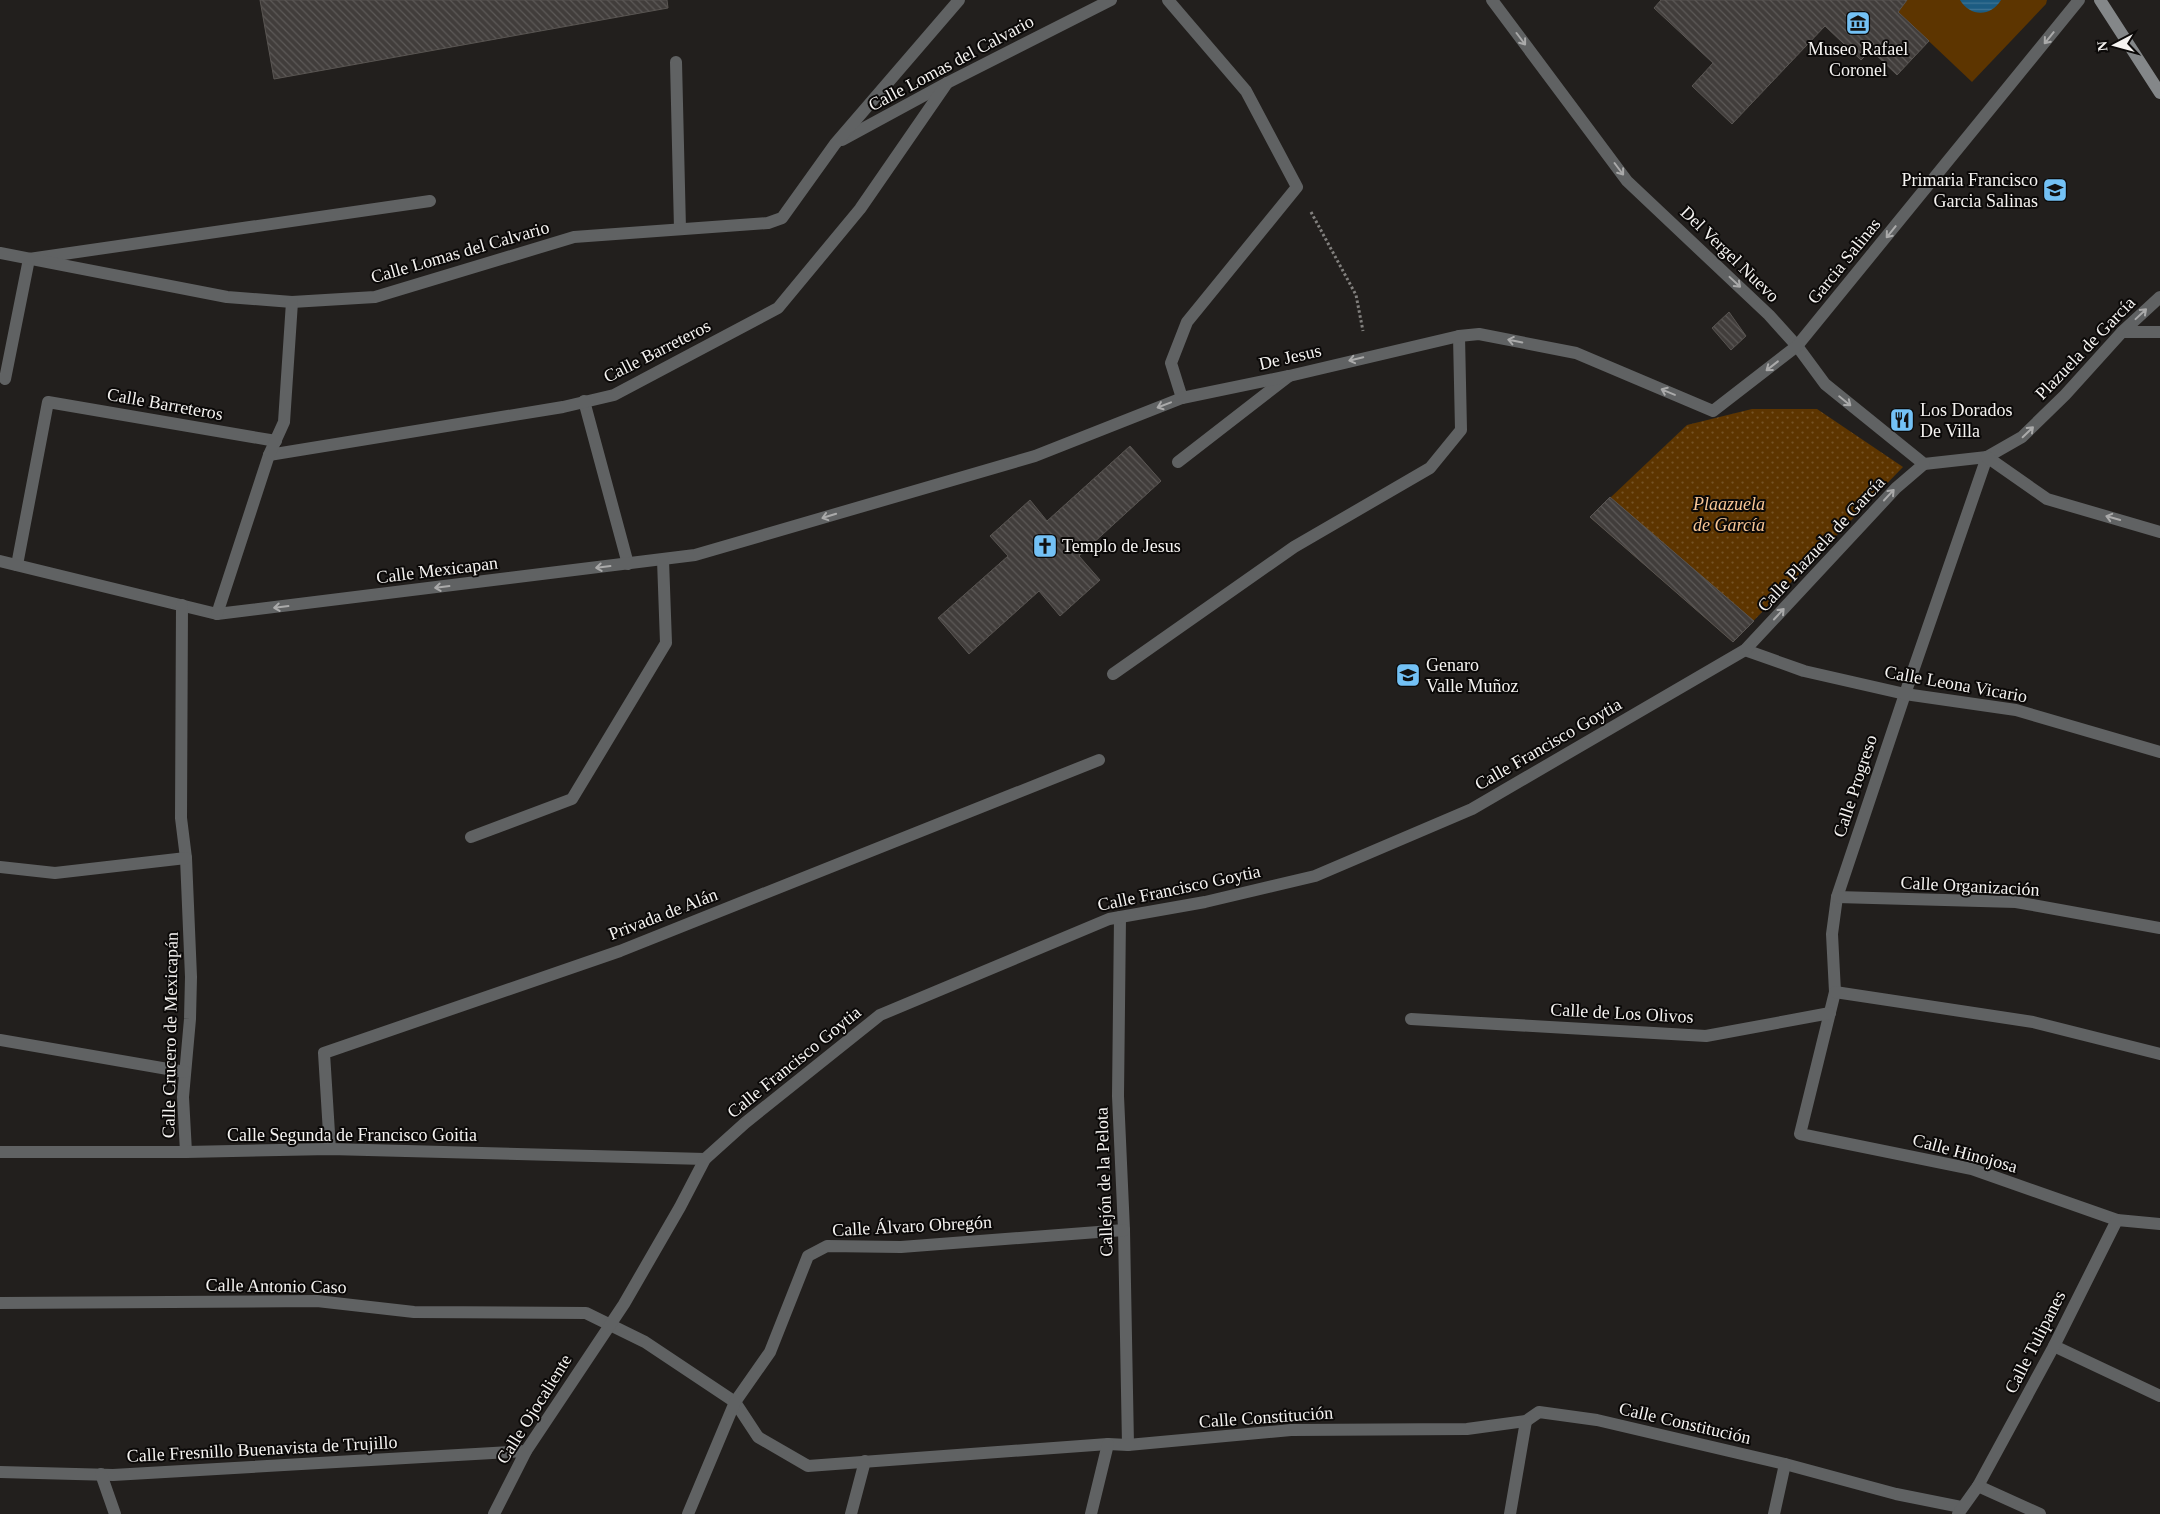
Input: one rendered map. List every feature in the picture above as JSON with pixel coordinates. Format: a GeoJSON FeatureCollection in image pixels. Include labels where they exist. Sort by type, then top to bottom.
{"type":"FeatureCollection","features":[{"type":"Feature","properties":{"kind":"street","name":"Calle Lomas del Calvario"},"geometry":{"type":"LineString","coordinates":[[0,253],[227,298],[292,302],[375,297],[574,237],[768,224],[782,218],[835,144],[959,0]]}},
{"type":"Feature","properties":{"kind":"street","name":"Calle Lomas del Calvario"},"geometry":{"type":"LineString","coordinates":[[835,144],[947,83],[1110,0]]}},
{"type":"Feature","properties":{"kind":"street"},"geometry":{"type":"LineString","coordinates":[[1168,0],[1246,91],[1298,187],[1187,322],[1171,363],[1182,398]]}},
{"type":"Feature","properties":{"kind":"street","name":"Del Vergel Nuevo"},"geometry":{"type":"LineString","coordinates":[[1492,0],[1628,181],[1769,315],[1797,346],[1825,384],[1924,464]]}},
{"type":"Feature","properties":{"kind":"street","name":"Garcia Salinas"},"geometry":{"type":"LineString","coordinates":[[1713,411],[1797,346],[2079,0]]}},
{"type":"Feature","properties":{"kind":"street"},"geometry":{"type":"LineString","coordinates":[[2100,0],[2160,92]]}},
{"type":"Feature","properties":{"kind":"street"},"geometry":{"type":"LineString","coordinates":[[676,62],[680,229]]}},
{"type":"Feature","properties":{"kind":"street","name":"Calle Barreteros"},"geometry":{"type":"LineString","coordinates":[[269,455],[563,406],[614,395],[778,308],[860,209],[947,83]]}},
{"type":"Feature","properties":{"kind":"street"},"geometry":{"type":"LineString","coordinates":[[5,379],[29,259],[430,201]]}},
{"type":"Feature","properties":{"kind":"street","name":"Plazuela de García"},"geometry":{"type":"LineString","coordinates":[[1986,457],[2022,437],[2065,395],[2122,332],[2160,297]]}},
{"type":"Feature","properties":{"kind":"street"},"geometry":{"type":"LineString","coordinates":[[217,614],[269,455],[284,422],[292,302]]}},
{"type":"Feature","properties":{"kind":"street"},"geometry":{"type":"LineString","coordinates":[[2122,332],[2160,332]]}},
{"type":"Feature","properties":{"kind":"street","name":"De Jesus"},"geometry":{"type":"LineString","coordinates":[[876,502],[1034,456],[1182,398],[1289,376],[1367,356],[1459,336],[1479,334],[1576,352],[1713,411]]}},
{"type":"Feature","properties":{"kind":"street"},"geometry":{"type":"LineString","coordinates":[[1113,674],[1294,547],[1430,468],[1461,430],[1459,336]]}},
{"type":"Feature","properties":{"kind":"street"},"geometry":{"type":"LineString","coordinates":[[1178,462],[1289,376]]}},
{"type":"Feature","properties":{"kind":"street"},"geometry":{"type":"LineString","coordinates":[[584,401],[628,564]]}},
{"type":"Feature","properties":{"kind":"street","name":"Calle Barreteros"},"geometry":{"type":"LineString","coordinates":[[17,565],[48,402],[276,441]]}},
{"type":"Feature","properties":{"kind":"street"},"geometry":{"type":"LineString","coordinates":[[1924,464],[1986,457],[2047,499],[2160,532]]}},
{"type":"Feature","properties":{"kind":"street","name":"Calle Progreso"},"geometry":{"type":"LineString","coordinates":[[1800,1134],[1835,992],[1832,934],[1837,897],[1904,694],[1986,457]]}},
{"type":"Feature","properties":{"kind":"street","name":"Calle Plazuela de García"},"geometry":{"type":"LineString","coordinates":[[1745,650],[1896,488],[1924,464]]}},
{"type":"Feature","properties":{"kind":"street","name":"Calle Mexicapan"},"geometry":{"type":"LineString","coordinates":[[0,561],[217,614],[695,555],[876,502]]}},
{"type":"Feature","properties":{"kind":"street"},"geometry":{"type":"LineString","coordinates":[[471,837],[572,799],[666,643],[663,560]]}},
{"type":"Feature","properties":{"kind":"street","name":"Calle Crucero de Mexicapán"},"geometry":{"type":"LineString","coordinates":[[182,605],[180,818],[186,858],[192,977],[183,1097],[186,1152]]}},
{"type":"Feature","properties":{"kind":"street","name":"Calle Leona Vicario"},"geometry":{"type":"LineString","coordinates":[[1745,650],[1804,671],[1904,694],[2016,710],[2160,752]]}},
{"type":"Feature","properties":{"kind":"street","name":"Calle Francisco Goytia"},"geometry":{"type":"LineString","coordinates":[[608,1325],[624,1304],[676,1215],[705,1159],[745,1123],[880,1015],[1109,919],[1205,902],[1305,878],[1349,861],[1472,809],[1745,650]]}},
{"type":"Feature","properties":{"kind":"street","name":"Privada de Alán"},"geometry":{"type":"LineString","coordinates":[[330,1149],[324,1053],[620,951],[1099,760]]}},
{"type":"Feature","properties":{"kind":"street"},"geometry":{"type":"LineString","coordinates":[[0,867],[55,873],[186,858]]}},
{"type":"Feature","properties":{"kind":"street","name":"Calle Organización"},"geometry":{"type":"LineString","coordinates":[[1837,897],[2016,902],[2160,928]]}},
{"type":"Feature","properties":{"kind":"street","name":"Callejón de la Pelota"},"geometry":{"type":"LineString","coordinates":[[1120,917],[1118,1096],[1124,1230],[1128,1445]]}},
{"type":"Feature","properties":{"kind":"street"},"geometry":{"type":"LineString","coordinates":[[1835,992],[2032,1022],[2160,1054]]}},
{"type":"Feature","properties":{"kind":"street","name":"Calle de Los Olivos"},"geometry":{"type":"LineString","coordinates":[[1411,1019],[1706,1036],[1830,1013]]}},
{"type":"Feature","properties":{"kind":"street"},"geometry":{"type":"LineString","coordinates":[[0,1040],[185,1072]]}},
{"type":"Feature","properties":{"kind":"street","name":"Calle Hinojosa"},"geometry":{"type":"LineString","coordinates":[[1800,1134],[1972,1169],[2117,1220]]}},
{"type":"Feature","properties":{"kind":"street","name":"Calle Segunda de Francisco Goitia"},"geometry":{"type":"LineString","coordinates":[[0,1152],[186,1152],[330,1149],[705,1159]]}},
{"type":"Feature","properties":{"kind":"street"},"geometry":{"type":"LineString","coordinates":[[2117,1220],[2159,1220]]}},
{"type":"Feature","properties":{"kind":"street","name":"Calle Tulipanes"},"geometry":{"type":"LineString","coordinates":[[1960,1511],[1978,1486],[2054,1346],[2117,1220]]}},
{"type":"Feature","properties":{"kind":"street","name":"Calle Álvaro Obregón"},"geometry":{"type":"LineString","coordinates":[[688,1514],[735,1402],[770,1352],[808,1256],[827,1246],[902,1247],[1124,1230]]}},
{"type":"Feature","properties":{"kind":"street","name":"Calle Antonio Caso"},"geometry":{"type":"LineString","coordinates":[[0,1303],[317,1301],[414,1312],[586,1313],[608,1325]]}},
{"type":"Feature","properties":{"kind":"street","name":"Calle Constitución"},"geometry":{"type":"LineString","coordinates":[[608,1325],[645,1342],[735,1402],[758,1437],[808,1466],[1108,1444],[1128,1445],[1291,1430],[1467,1429],[1526,1421],[1539,1412],[1598,1420],[1785,1464],[1960,1511]]}},
{"type":"Feature","properties":{"kind":"street","name":"Calle Ojocaliente"},"geometry":{"type":"LineString","coordinates":[[494,1514],[526,1451],[608,1325]]}},
{"type":"Feature","properties":{"kind":"street"},"geometry":{"type":"LineString","coordinates":[[2054,1346],[2160,1396]]}},
{"type":"Feature","properties":{"kind":"street"},"geometry":{"type":"LineString","coordinates":[[1510,1514],[1526,1421]]}},
{"type":"Feature","properties":{"kind":"street"},"geometry":{"type":"LineString","coordinates":[[1091,1514],[1108,1444]]}},
{"type":"Feature","properties":{"kind":"street","name":"Calle Fresnillo Buenavista de Trujillo"},"geometry":{"type":"LineString","coordinates":[[0,1472],[101,1474],[526,1451]]}},
{"type":"Feature","properties":{"kind":"street"},"geometry":{"type":"LineString","coordinates":[[851,1514],[866,1461]]}},
{"type":"Feature","properties":{"kind":"street"},"geometry":{"type":"LineString","coordinates":[[1774,1514],[1785,1464]]}},
{"type":"Feature","properties":{"kind":"street"},"geometry":{"type":"LineString","coordinates":[[101,1474],[115,1514]]}},
{"type":"Feature","properties":{"kind":"street"},"geometry":{"type":"LineString","coordinates":[[1978,1486],[2040,1514]]}},
{"type":"Feature","properties":{"kind":"path"},"geometry":{"type":"LineString","coordinates":[[1298,187],[1356,295],[1367,356]]}},
{"type":"Feature","properties":{"kind":"green space"},"geometry":{"type":"Polygon","coordinates":[[[1907,0],[2047,0],[2046,4],[1972,82],[1898,12],[1907,0]]]}},
{"type":"Feature","properties":{"kind":"green space","name":"Plaazuela de García"},"geometry":{"type":"Polygon","coordinates":[[[1752,409],[1817,409],[1903,467],[1733,642],[1590,517],[1687,425],[1752,409]]]}},
{"type":"Feature","properties":{"kind":"water"},"geometry":{"type":"Polygon","coordinates":[[[1960,0],[2001,0],[1992,10],[1980,13],[1969,10],[1960,0]]]}},
{"type":"Feature","properties":{"kind":"building"},"geometry":{"type":"Polygon","coordinates":[[[260,0],[667,0],[668,8],[274,79],[260,0]]]}},
{"type":"Feature","properties":{"kind":"building"},"geometry":{"type":"Polygon","coordinates":[[[1661,0],[1907,0],[1898,12],[1929,41],[1897,75],[1871,50],[1861,60],[1825,26],[1732,124],[1692,86],[1713,63],[1654,8],[1661,0]]]}},
{"type":"Feature","properties":{"kind":"building"},"geometry":{"type":"Polygon","coordinates":[[[1729,312],[1746,336],[1731,350],[1712,328],[1729,312]]]}},
{"type":"Feature","properties":{"kind":"building","name":"Templo de Jesus"},"geometry":{"type":"Polygon","coordinates":[[[1130,446],[1161,481],[1079,556],[1100,580],[1060,616],[1039,591],[969,654],[938,618],[1008,556],[990,536],[1030,500],[1047,521],[1130,446]]]}},
{"type":"Feature","properties":{"kind":"building"},"geometry":{"type":"Polygon","coordinates":[[[1610,497],[1754,621],[1733,642],[1590,517],[1610,497]]]}},
{"type":"Feature","properties":{"kind":"place","name":"Museo Rafael Coronel"},"geometry":{"type":"Point","coordinates":[1858,23]}},
{"type":"Feature","properties":{"kind":"place","name":"Primaria Francisco Garcia Salinas"},"geometry":{"type":"Point","coordinates":[2055,190]}},
{"type":"Feature","properties":{"kind":"place","name":"Los Dorados De Villa"},"geometry":{"type":"Point","coordinates":[1902,420]}},
{"type":"Feature","properties":{"kind":"place","name":"Templo de Jesus"},"geometry":{"type":"Point","coordinates":[1045,546]}},
{"type":"Feature","properties":{"kind":"place","name":"Genaro Valle Muñoz"},"geometry":{"type":"Point","coordinates":[1408,675]}}]}
